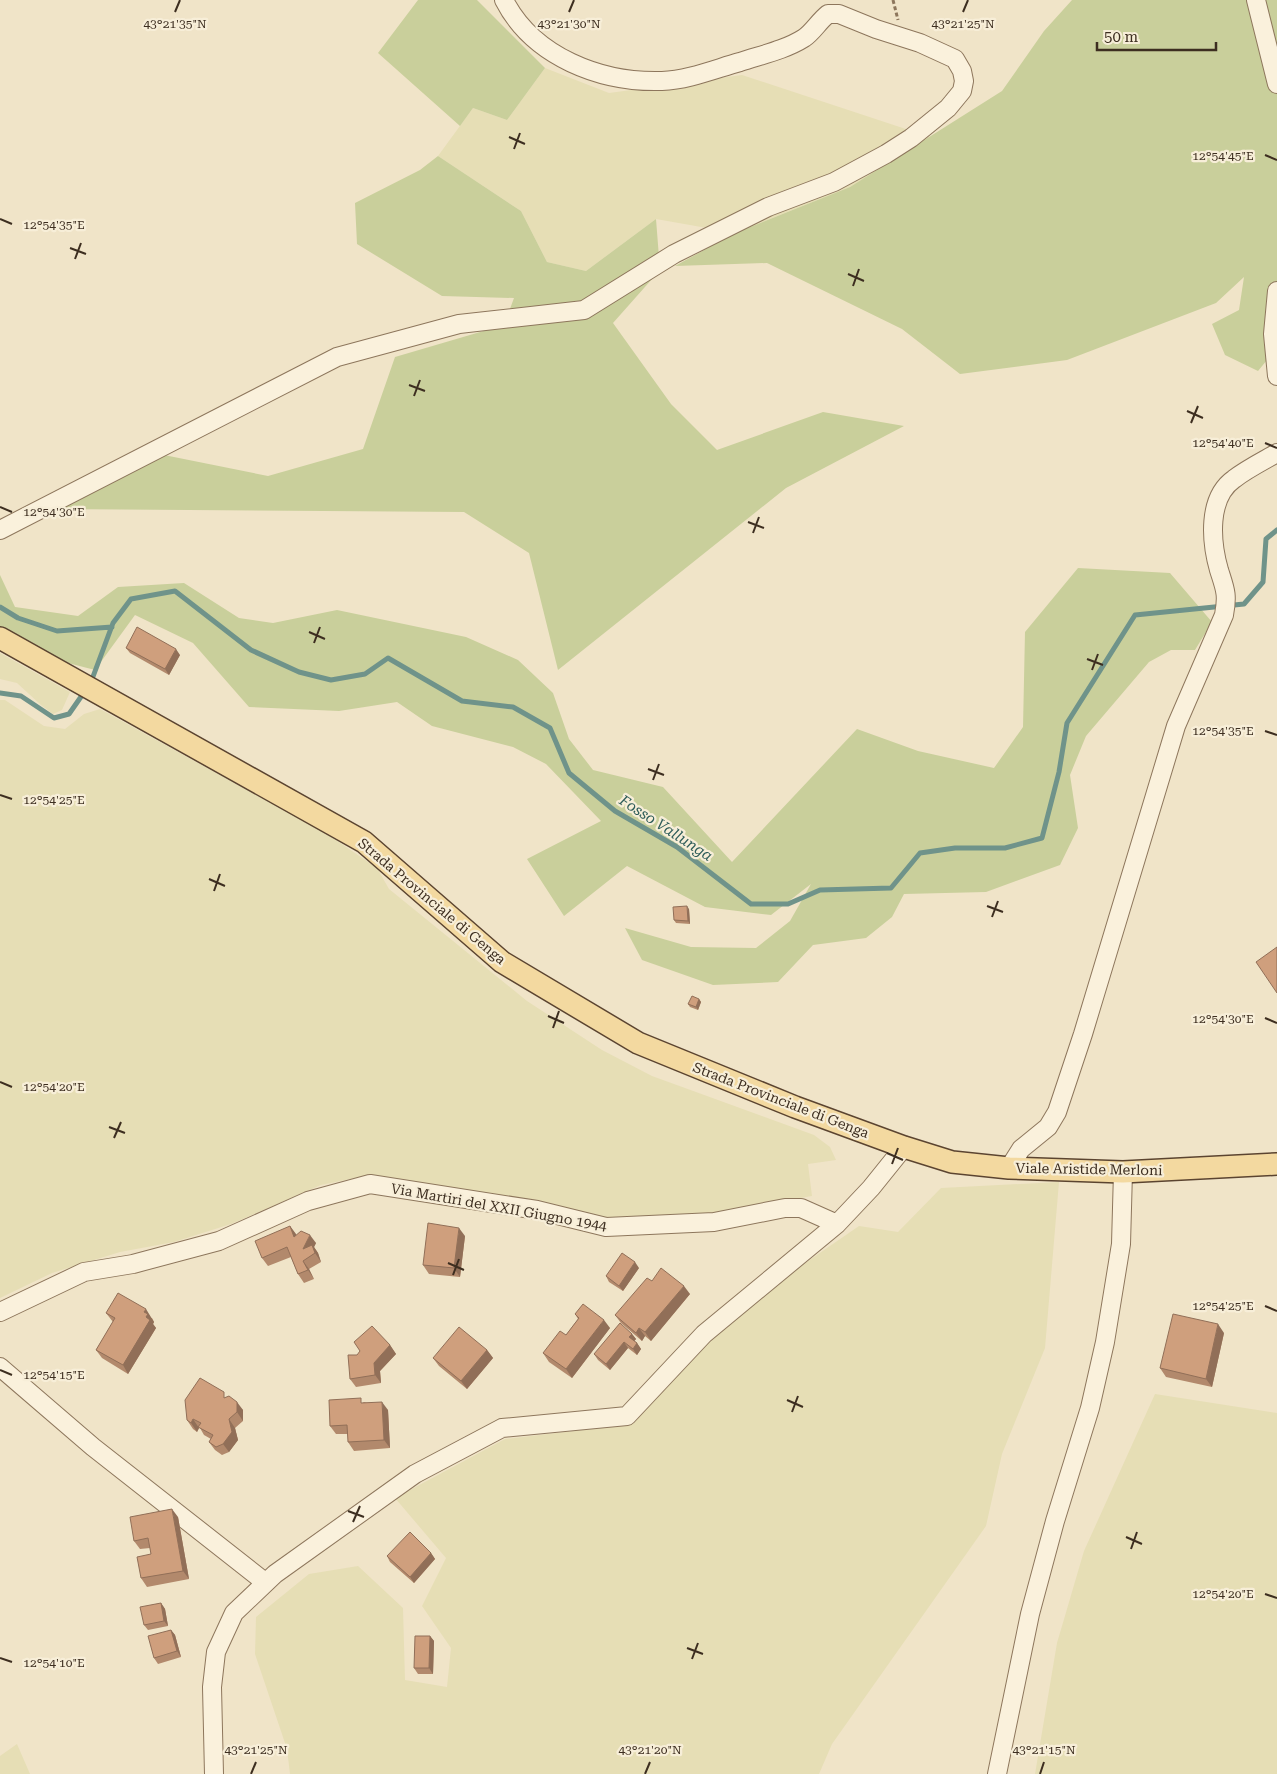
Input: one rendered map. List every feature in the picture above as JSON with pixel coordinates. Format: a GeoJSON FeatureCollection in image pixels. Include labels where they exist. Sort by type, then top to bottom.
{"type":"FeatureCollection","features":[{"type":"Feature","properties":{"kind":"main road","name":"Strada Provinciale di Genga"},"geometry":{"type":"LineString","coordinates":[[0,638],[364,842],[502,962],[638,1044],[795,1107],[904,1147]]}},
{"type":"Feature","properties":{"kind":"main road","name":"Viale Aristide Merloni"},"geometry":{"type":"LineString","coordinates":[[904,1147],[952,1162],[1009,1168],[1123,1172],[1277,1164]]}},
{"type":"Feature","properties":{"kind":"street"},"geometry":{"type":"LineString","coordinates":[[0,530],[337,357],[459,324],[584,310],[674,254],[768,207],[834,182],[886,154],[911,138],[948,108],[962,91],[964,81],[962,71],[955,59],[920,43],[876,29],[839,14],[827,7],[805,37],[781,49],[705,72],[663,81],[615,77],[589,70],[556,56],[528,32],[504,0]]}},
{"type":"Feature","properties":{"kind":"street"},"geometry":{"type":"LineString","coordinates":[[1256,0],[1277,84]]}},
{"type":"Feature","properties":{"kind":"street"},"geometry":{"type":"LineString","coordinates":[[1277,291],[1273,334],[1277,376]]}},
{"type":"Feature","properties":{"kind":"street"},"geometry":{"type":"LineString","coordinates":[[1009,1168],[1021,1149],[1048,1127],[1056,1112],[1083,1034],[1176,726],[1224,615],[1228,597],[1219,569],[1215,543],[1214,519],[1217,501],[1222,490],[1232,480],[1277,453]]}},
{"type":"Feature","properties":{"kind":"street"},"geometry":{"type":"LineString","coordinates":[[214,1774],[212,1687],[216,1652],[234,1613],[265,1582],[415,1474],[502,1428],[627,1416],[704,1334],[837,1224],[871,1188],[904,1147]]}},
{"type":"Feature","properties":{"kind":"street"},"geometry":{"type":"LineString","coordinates":[[997,1774],[1030,1614],[1054,1521],[1090,1408],[1105,1342],[1121,1244],[1123,1172]]}},
{"type":"Feature","properties":{"kind":"street","name":"Via Martiri del XXII Giugno 1944"},"geometry":{"type":"LineString","coordinates":[[0,1312],[84,1272],[133,1264],[219,1241],[308,1201],[370,1184],[537,1210],[606,1228],[714,1222],[785,1208],[801,1208],[837,1224]]}},
{"type":"Feature","properties":{"kind":"street"},"geometry":{"type":"LineString","coordinates":[[0,1368],[93,1447],[265,1582]]}},
{"type":"Feature","properties":{"kind":"shaded area"},"geometry":{"type":"Polygon","coordinates":[[[545,68],[609,93],[742,75],[930,137],[850,187],[735,233],[656,219],[586,271],[547,262],[521,211],[438,156],[473,108],[507,120],[545,68]]]}},
{"type":"Feature","properties":{"kind":"shaded area"},"geometry":{"type":"Polygon","coordinates":[[[0,653],[70,692],[62,710],[53,714],[17,683],[0,679],[0,653]]]}},
{"type":"Feature","properties":{"kind":"shaded area"},"geometry":{"type":"Polygon","coordinates":[[[0,700],[5,700],[44,726],[65,729],[84,714],[100,709],[327,834],[377,868],[389,889],[527,1001],[602,1050],[652,1076],[814,1135],[830,1147],[836,1160],[808,1164],[812,1196],[710,1214],[607,1219],[418,1182],[355,1178],[321,1185],[231,1224],[174,1242],[120,1252],[52,1273],[0,1298],[0,700]]]}},
{"type":"Feature","properties":{"kind":"shaded area"},"geometry":{"type":"Polygon","coordinates":[[[1059,1182],[1045,1348],[1002,1454],[986,1526],[832,1744],[819,1774],[290,1774],[287,1749],[255,1654],[256,1617],[309,1574],[358,1566],[403,1608],[405,1680],[447,1687],[451,1648],[422,1606],[446,1558],[395,1498],[505,1439],[573,1431],[641,1413],[711,1340],[766,1290],[859,1226],[898,1232],[941,1188],[1059,1182]]]}},
{"type":"Feature","properties":{"kind":"shaded area"},"geometry":{"type":"Polygon","coordinates":[[[1155,1394],[1277,1413],[1277,1774],[1035,1774],[1057,1643],[1084,1551],[1155,1394]]]}},
{"type":"Feature","properties":{"kind":"shaded area"},"geometry":{"type":"Polygon","coordinates":[[[17,1744],[30,1774],[0,1774],[0,1756],[17,1744]]]}},
{"type":"Feature","properties":{"kind":"green space"},"geometry":{"type":"Polygon","coordinates":[[[418,0],[477,0],[545,68],[507,120],[473,108],[460,126],[378,53],[418,0]]]}},
{"type":"Feature","properties":{"kind":"green space"},"geometry":{"type":"Polygon","coordinates":[[[1072,0],[1277,0],[1277,348],[1258,371],[1225,355],[1212,324],[1239,310],[1244,277],[1216,303],[1067,360],[960,374],[902,329],[767,263],[675,266],[735,233],[850,187],[1002,91],[1044,31],[1072,0]]]}},
{"type":"Feature","properties":{"kind":"green space"},"geometry":{"type":"Polygon","coordinates":[[[438,156],[521,211],[547,262],[586,271],[656,219],[660,270],[613,323],[671,404],[717,450],[823,412],[904,426],[786,488],[558,670],[529,553],[464,512],[53,509],[159,454],[268,476],[363,449],[395,357],[504,325],[514,298],[442,296],[357,244],[355,203],[420,170],[438,156]]]}},
{"type":"Feature","properties":{"kind":"green space"},"geometry":{"type":"Polygon","coordinates":[[[1078,568],[1170,573],[1212,622],[1195,650],[1171,650],[1149,662],[1086,736],[1070,775],[1078,828],[1060,865],[986,892],[904,894],[892,917],[866,938],[813,945],[778,982],[713,985],[642,960],[625,928],[691,947],[756,948],[790,921],[811,884],[771,915],[705,907],[627,866],[564,916],[527,859],[601,821],[546,764],[513,747],[432,726],[397,702],[339,711],[249,707],[193,643],[135,615],[95,670],[41,656],[0,633],[0,575],[15,607],[78,616],[118,587],[184,583],[239,618],[273,623],[337,610],[466,637],[518,660],[553,693],[569,739],[593,770],[663,787],[732,862],[857,729],[918,751],[994,768],[1023,727],[1025,632],[1078,568]]]}},
{"type":"Feature","properties":{"kind":"building"},"geometry":{"type":"Polygon","coordinates":[[[137,627],[176,649],[165,669],[126,648],[137,627]]]}},
{"type":"Feature","properties":{"kind":"building"},"geometry":{"type":"Polygon","coordinates":[[[687,906],[688,921],[674,920],[673,907],[687,906]]]}},
{"type":"Feature","properties":{"kind":"building"},"geometry":{"type":"Polygon","coordinates":[[[1277,947],[1277,993],[1256,962],[1277,947]]]}},
{"type":"Feature","properties":{"kind":"building"},"geometry":{"type":"Polygon","coordinates":[[[692,996],[699,999],[696,1007],[688,1004],[692,996]]]}},
{"type":"Feature","properties":{"kind":"building"},"geometry":{"type":"Polygon","coordinates":[[[428,1223],[459,1228],[454,1268],[423,1265],[428,1223]]]}},
{"type":"Feature","properties":{"kind":"building"},"geometry":{"type":"Polygon","coordinates":[[[290,1226],[294,1237],[301,1231],[310,1235],[303,1249],[312,1245],[315,1253],[303,1261],[308,1270],[298,1274],[287,1247],[262,1258],[255,1241],[290,1226]]]}},
{"type":"Feature","properties":{"kind":"building"},"geometry":{"type":"Polygon","coordinates":[[[622,1253],[635,1262],[619,1286],[606,1276],[622,1253]]]}},
{"type":"Feature","properties":{"kind":"building"},"geometry":{"type":"Polygon","coordinates":[[[661,1268],[684,1286],[645,1332],[639,1328],[636,1333],[615,1315],[647,1278],[652,1281],[661,1268]]]}},
{"type":"Feature","properties":{"kind":"building"},"geometry":{"type":"Polygon","coordinates":[[[118,1293],[146,1309],[144,1312],[148,1314],[146,1317],[150,1320],[123,1365],[96,1350],[115,1318],[106,1313],[118,1293]]]}},
{"type":"Feature","properties":{"kind":"building"},"geometry":{"type":"Polygon","coordinates":[[[583,1304],[604,1320],[566,1369],[543,1353],[560,1331],[566,1335],[579,1318],[575,1314],[583,1304]]]}},
{"type":"Feature","properties":{"kind":"building"},"geometry":{"type":"Polygon","coordinates":[[[1173,1314],[1218,1324],[1206,1379],[1160,1368],[1173,1314]]]}},
{"type":"Feature","properties":{"kind":"building"},"geometry":{"type":"Polygon","coordinates":[[[620,1323],[632,1334],[629,1337],[637,1343],[633,1349],[624,1342],[606,1364],[594,1354],[620,1323]]]}},
{"type":"Feature","properties":{"kind":"building"},"geometry":{"type":"Polygon","coordinates":[[[372,1326],[390,1345],[374,1363],[375,1375],[350,1379],[348,1355],[357,1355],[360,1351],[354,1342],[372,1326]]]}},
{"type":"Feature","properties":{"kind":"building"},"geometry":{"type":"Polygon","coordinates":[[[459,1327],[487,1350],[461,1381],[433,1358],[459,1327]]]}},
{"type":"Feature","properties":{"kind":"building"},"geometry":{"type":"Polygon","coordinates":[[[200,1378],[224,1392],[224,1398],[229,1396],[237,1402],[237,1412],[229,1419],[232,1432],[223,1444],[216,1447],[209,1442],[213,1435],[198,1427],[201,1423],[193,1419],[191,1423],[187,1420],[185,1400],[200,1378]]]}},
{"type":"Feature","properties":{"kind":"building"},"geometry":{"type":"Polygon","coordinates":[[[361,1398],[361,1403],[382,1402],[384,1440],[348,1442],[347,1425],[330,1426],[329,1400],[361,1398]]]}},
{"type":"Feature","properties":{"kind":"building"},"geometry":{"type":"Polygon","coordinates":[[[172,1509],[183,1571],[141,1578],[137,1557],[151,1554],[148,1538],[134,1541],[130,1517],[172,1509]]]}},
{"type":"Feature","properties":{"kind":"building"},"geometry":{"type":"Polygon","coordinates":[[[410,1532],[431,1553],[410,1577],[387,1556],[410,1532]]]}},
{"type":"Feature","properties":{"kind":"building"},"geometry":{"type":"Polygon","coordinates":[[[161,1603],[164,1621],[144,1625],[140,1607],[161,1603]]]}},
{"type":"Feature","properties":{"kind":"building"},"geometry":{"type":"Polygon","coordinates":[[[171,1630],[177,1651],[154,1658],[148,1636],[171,1630]]]}},
{"type":"Feature","properties":{"kind":"building"},"geometry":{"type":"Polygon","coordinates":[[[415,1636],[430,1636],[429,1668],[414,1668],[415,1636]]]}},
{"type":"Feature","properties":{"kind":"waterway","name":"Fosso Vallunga"},"geometry":{"type":"LineString","coordinates":[[91,682],[113,623],[131,599],[175,591],[251,650],[299,672],[331,680],[365,674],[388,658],[462,701],[513,707],[550,728],[569,773],[615,811],[677,847],[751,904],[788,904],[820,890],[891,888],[920,853],[955,848],[1005,848],[1042,838],[1059,772],[1067,723],[1135,615],[1244,604],[1263,582],[1266,539],[1277,530]]}},
{"type":"Feature","properties":{"kind":"waterway"},"geometry":{"type":"LineString","coordinates":[[0,607],[18,618],[57,631],[112,627]]}},
{"type":"Feature","properties":{"kind":"waterway","name":"Fosso Vallunga"},"geometry":{"type":"LineString","coordinates":[[0,693],[21,696],[54,718],[69,714],[85,691]]}}]}
